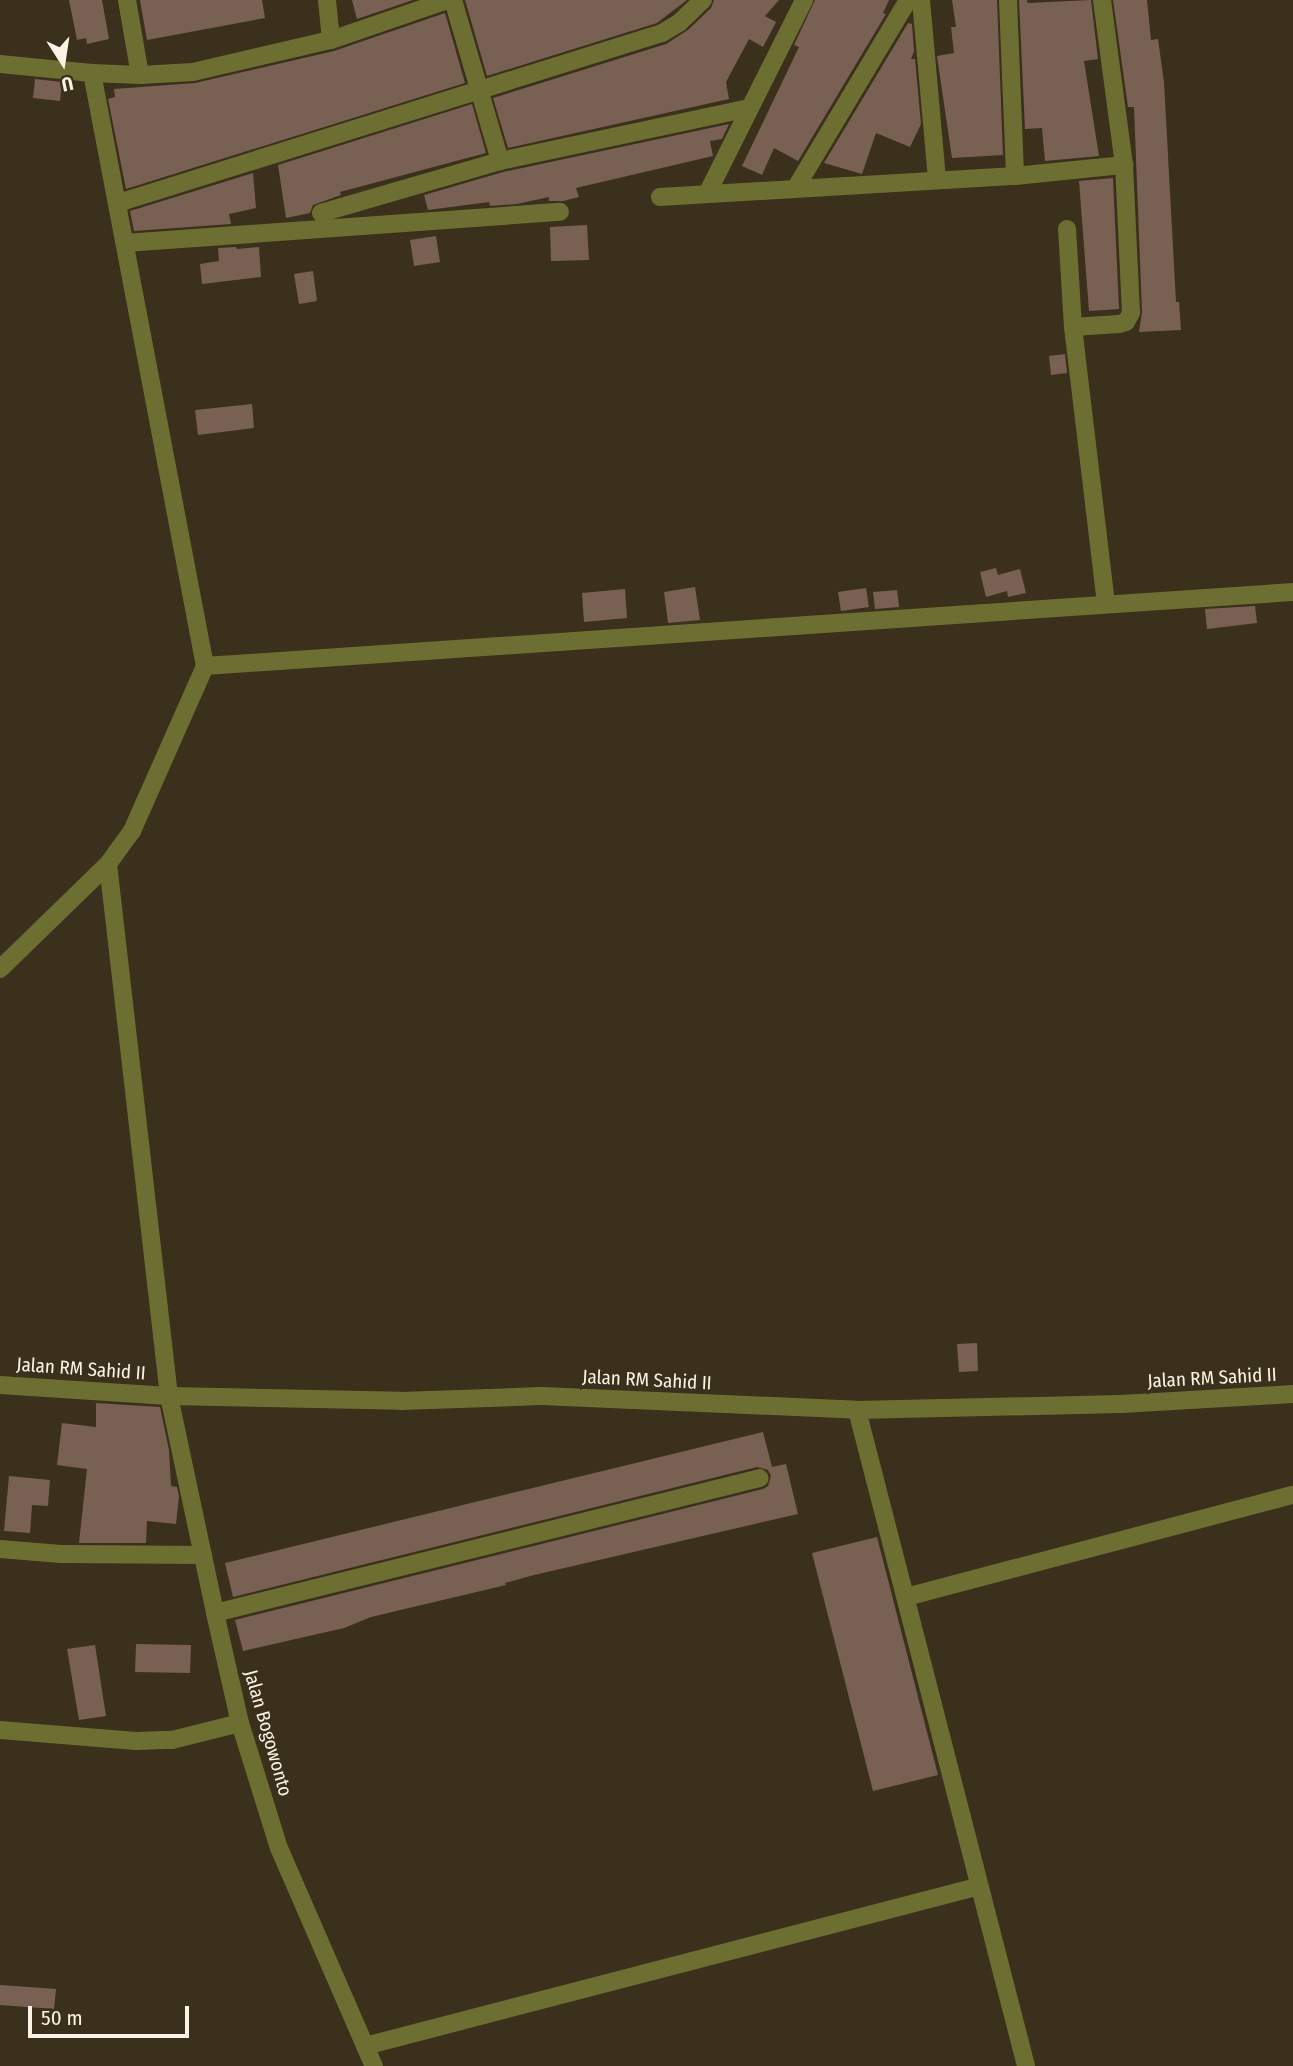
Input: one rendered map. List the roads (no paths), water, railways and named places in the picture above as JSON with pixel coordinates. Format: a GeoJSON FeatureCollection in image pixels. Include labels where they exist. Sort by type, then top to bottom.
{"type":"FeatureCollection","features":[{"type":"Feature","properties":{"kind":"street"},"geometry":{"type":"LineString","coordinates":[[127,0],[140,75]]}},
{"type":"Feature","properties":{"kind":"street"},"geometry":{"type":"LineString","coordinates":[[327,0],[331,40]]}},
{"type":"Feature","properties":{"kind":"street"},"geometry":{"type":"LineString","coordinates":[[0,64],[92,74],[193,72],[331,40],[450,0],[482,90],[500,161]]}},
{"type":"Feature","properties":{"kind":"street"},"geometry":{"type":"LineString","coordinates":[[118,203],[482,90],[619,44],[662,33],[680,22],[703,0]]}},
{"type":"Feature","properties":{"kind":"street"},"geometry":{"type":"LineString","coordinates":[[707,194],[804,0]]}},
{"type":"Feature","properties":{"kind":"street"},"geometry":{"type":"LineString","coordinates":[[795,189],[908,0]]}},
{"type":"Feature","properties":{"kind":"street"},"geometry":{"type":"LineString","coordinates":[[921,0],[937,180]]}},
{"type":"Feature","properties":{"kind":"street"},"geometry":{"type":"LineString","coordinates":[[1008,0],[1015,176]]}},
{"type":"Feature","properties":{"kind":"street"},"geometry":{"type":"LineString","coordinates":[[1073,327],[1119,324],[1126,322],[1131,313],[1124,165],[1102,0]]}},
{"type":"Feature","properties":{"kind":"street"},"geometry":{"type":"LineString","coordinates":[[0,969],[108,864],[132,831],[205,666],[92,74]]}},
{"type":"Feature","properties":{"kind":"street"},"geometry":{"type":"LineString","coordinates":[[321,213],[500,161],[749,108]]}},
{"type":"Feature","properties":{"kind":"street"},"geometry":{"type":"LineString","coordinates":[[660,197],[1015,176],[1124,165]]}},
{"type":"Feature","properties":{"kind":"street"},"geometry":{"type":"LineString","coordinates":[[125,243],[560,212]]}},
{"type":"Feature","properties":{"kind":"street"},"geometry":{"type":"LineString","coordinates":[[1067,229],[1073,327],[1106,603]]}},
{"type":"Feature","properties":{"kind":"street"},"geometry":{"type":"LineString","coordinates":[[205,666],[1293,592]]}},
{"type":"Feature","properties":{"kind":"street","name":"Jalan Bogowonto"},"geometry":{"type":"LineString","coordinates":[[108,864],[169,1396],[215,1613],[240,1723],[279,1848],[374,2066]]}},
{"type":"Feature","properties":{"kind":"street","name":"Jalan RM Sahid II"},"geometry":{"type":"LineString","coordinates":[[0,1385],[169,1396],[401,1401],[542,1396],[857,1410],[1121,1404],[1293,1394]]}},
{"type":"Feature","properties":{"kind":"street"},"geometry":{"type":"LineString","coordinates":[[857,1410],[1026,2066]]}},
{"type":"Feature","properties":{"kind":"street"},"geometry":{"type":"LineString","coordinates":[[215,1613],[760,1478]]}},
{"type":"Feature","properties":{"kind":"street"},"geometry":{"type":"LineString","coordinates":[[906,1597],[1293,1495]]}},
{"type":"Feature","properties":{"kind":"street"},"geometry":{"type":"LineString","coordinates":[[0,1549],[61,1554],[203,1555]]}},
{"type":"Feature","properties":{"kind":"street"},"geometry":{"type":"LineString","coordinates":[[0,1730],[160,1740],[240,1723]]}},
{"type":"Feature","properties":{"kind":"street"},"geometry":{"type":"LineString","coordinates":[[365,2046],[980,1886]]}}]}
